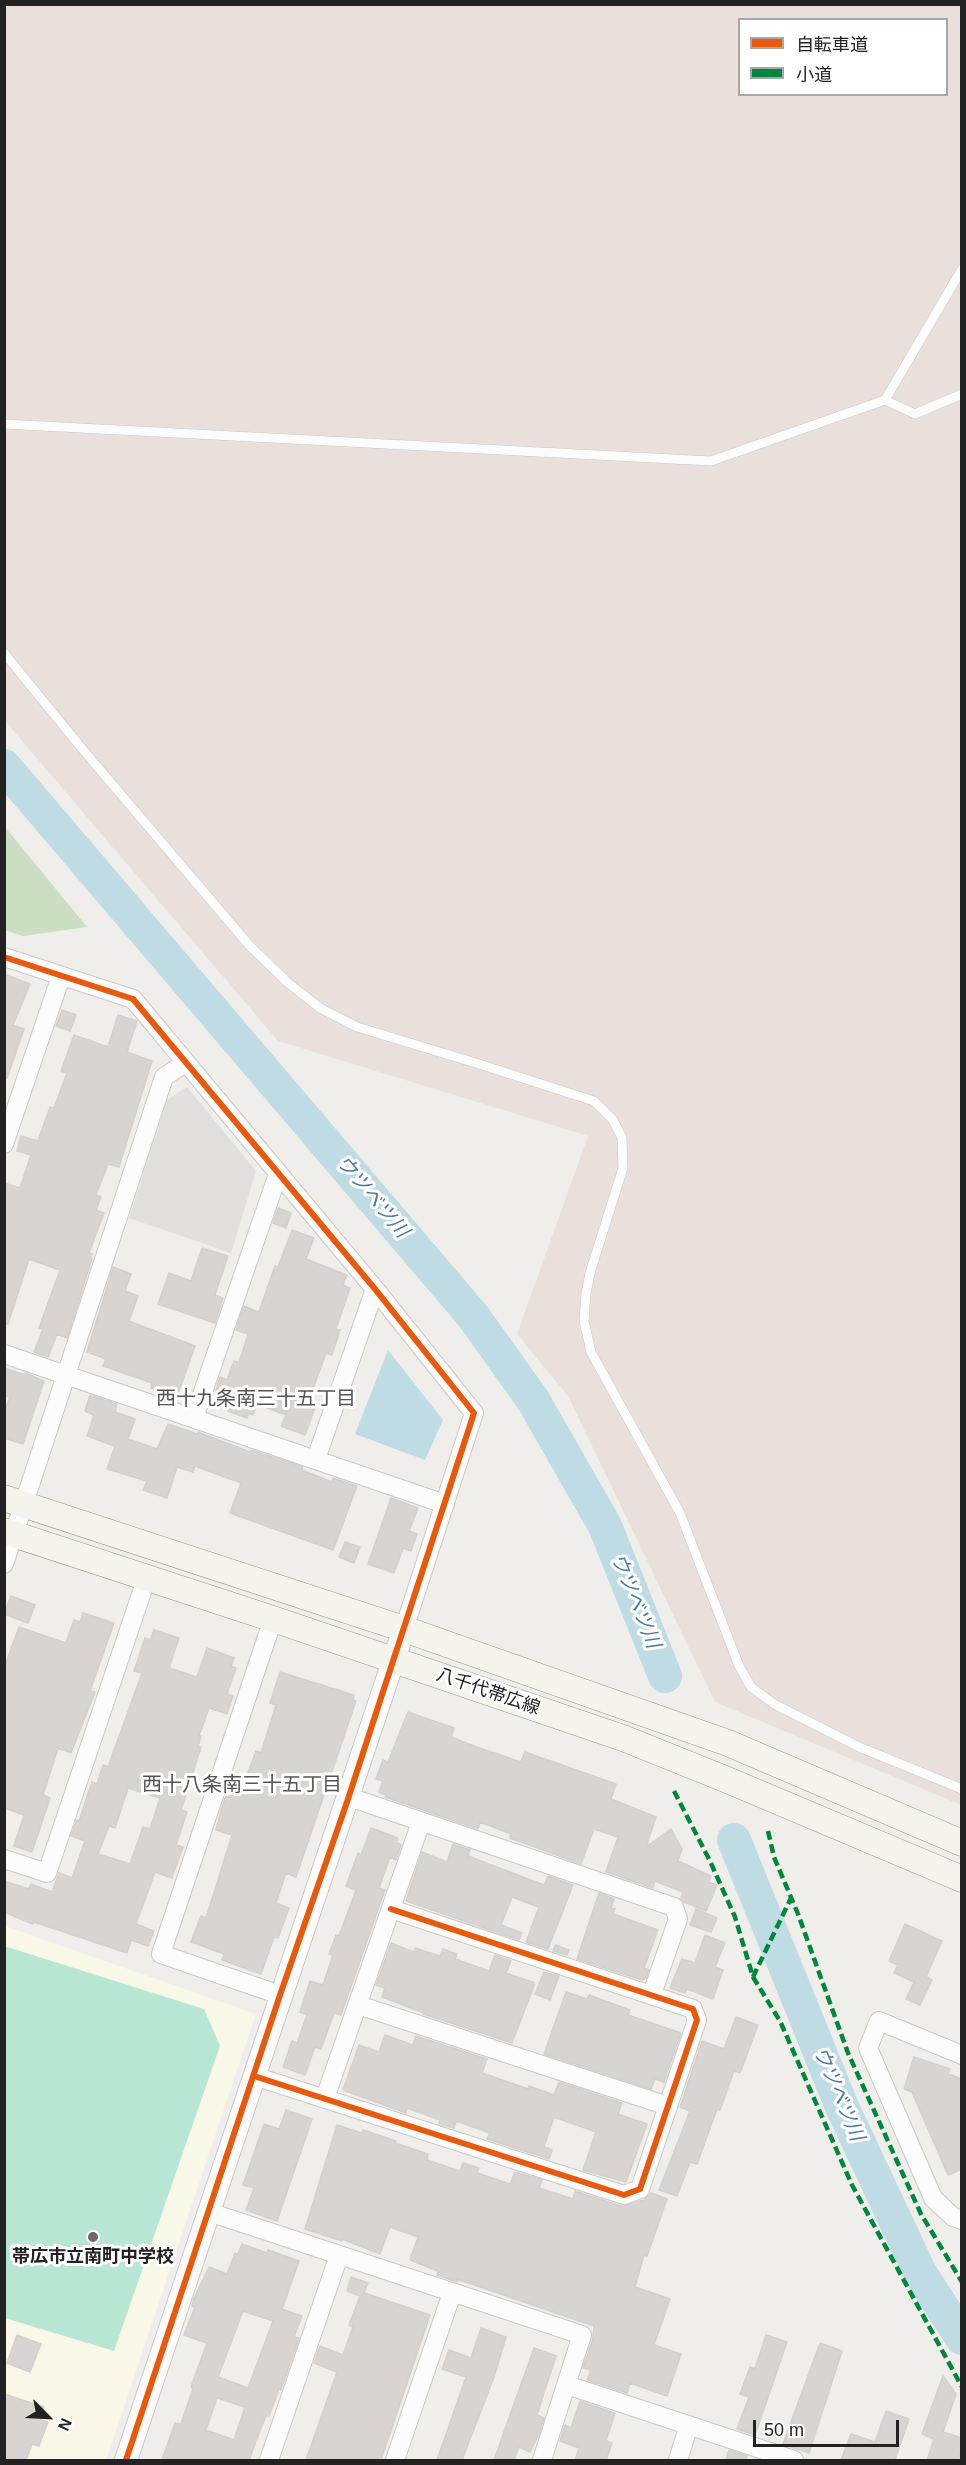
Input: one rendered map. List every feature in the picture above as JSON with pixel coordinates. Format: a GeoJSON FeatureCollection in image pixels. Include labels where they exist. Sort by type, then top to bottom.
{"type":"FeatureCollection","features":[{"type":"Feature","properties":{"kind":"main road","name":"八千代帯広線"},"geometry":{"type":"LineString","coordinates":[[14,1501],[404,1629],[728,1743],[962,1843]]}},
{"type":"Feature","properties":{"kind":"main road","name":"八千代帯広線"},"geometry":{"type":"LineString","coordinates":[[10,1532],[623,1738],[962,1879]]}},
{"type":"Feature","properties":{"kind":"street"},"geometry":{"type":"LineString","coordinates":[[4,957],[133,999],[375,1289],[474,1413],[349,1797],[280,1995],[126,2460]]}},
{"type":"Feature","properties":{"kind":"street"},"geometry":{"type":"LineString","coordinates":[[4,1144],[61,976]]}},
{"type":"Feature","properties":{"kind":"street"},"geometry":{"type":"LineString","coordinates":[[4,1564],[14,1501],[67,1375],[164,1077],[185,1063]]}},
{"type":"Feature","properties":{"kind":"street"},"geometry":{"type":"LineString","coordinates":[[194,1418],[278,1174]]}},
{"type":"Feature","properties":{"kind":"street"},"geometry":{"type":"LineString","coordinates":[[316,1459],[375,1289]]}},
{"type":"Feature","properties":{"kind":"street"},"geometry":{"type":"LineString","coordinates":[[4,1354],[445,1504]]}},
{"type":"Feature","properties":{"kind":"street"},"geometry":{"type":"LineString","coordinates":[[4,1859],[47,1873],[147,1577]]}},
{"type":"Feature","properties":{"kind":"street"},"geometry":{"type":"LineString","coordinates":[[273,1619],[161,1954],[280,1995]]}},
{"type":"Feature","properties":{"kind":"street"},"geometry":{"type":"LineString","coordinates":[[349,1797],[674,1907],[678,1919],[652,1994]]}},
{"type":"Feature","properties":{"kind":"street"},"geometry":{"type":"LineString","coordinates":[[325,2098],[421,1822]]}},
{"type":"Feature","properties":{"kind":"street"},"geometry":{"type":"LineString","coordinates":[[254,2076],[624,2195],[640,2189],[697,2020],[693,2009],[391,1909]]}},
{"type":"Feature","properties":{"kind":"street"},"geometry":{"type":"LineString","coordinates":[[358,2005],[668,2106]]}},
{"type":"Feature","properties":{"kind":"street"},"geometry":{"type":"LineString","coordinates":[[962,2055],[879,2021],[868,2048],[933,2198],[953,2217],[962,2220]]}},
{"type":"Feature","properties":{"kind":"street"},"geometry":{"type":"LineString","coordinates":[[209,2212],[582,2335],[542,2460]]}},
{"type":"Feature","properties":{"kind":"street"},"geometry":{"type":"LineString","coordinates":[[269,2460],[339,2255]]}},
{"type":"Feature","properties":{"kind":"street"},"geometry":{"type":"LineString","coordinates":[[395,2460],[452,2293]]}},
{"type":"Feature","properties":{"kind":"street"},"geometry":{"type":"LineString","coordinates":[[567,2385],[794,2460]]}},
{"type":"Feature","properties":{"kind":"street"},"geometry":{"type":"LineString","coordinates":[[678,2460],[689,2425]]}},
{"type":"Feature","properties":{"kind":"lane"},"geometry":{"type":"LineString","coordinates":[[4,424],[711,461],[885,400],[962,269]]}},
{"type":"Feature","properties":{"kind":"lane"},"geometry":{"type":"LineString","coordinates":[[885,400],[915,414],[962,394]]}},
{"type":"Feature","properties":{"kind":"lane"},"geometry":{"type":"LineString","coordinates":[[4,653],[84,752],[249,945],[287,982],[320,1008],[357,1027],[594,1101],[613,1120],[622,1138],[623,1168],[586,1294],[584,1321],[591,1352],[680,1513],[740,1666],[751,1687],[774,1704],[859,1747],[962,1789]]}},
{"type":"Feature","properties":{"kind":"shaded area"},"geometry":{"type":"Polygon","coordinates":[[[4,5],[961,5],[961,1805],[715,1702],[568,1396],[517,1334],[588,1136],[278,1041],[5,721],[4,5]]]}},
{"type":"Feature","properties":{"kind":"shaded area"},"geometry":{"type":"Polygon","coordinates":[[[187,1087],[256,1171],[231,1253],[129,1218],[167,1100],[187,1087]]]}},
{"type":"Feature","properties":{"kind":"shaded area","name":"帯広市立南町中学校"},"geometry":{"type":"Polygon","coordinates":[[[5,1926],[256,2014],[106,2460],[5,2460],[5,1926]]]}},
{"type":"Feature","properties":{"kind":"green space"},"geometry":{"type":"Polygon","coordinates":[[[4,827],[87,927],[23,936],[5,930],[4,827]]]}},
{"type":"Feature","properties":{"kind":"green space","name":"帯広市立南町中学校"},"geometry":{"type":"Polygon","coordinates":[[[4,1946],[204,2009],[220,2046],[114,2351],[5,2318],[4,1946]]]}},
{"type":"Feature","properties":{"kind":"water"},"geometry":{"type":"Polygon","coordinates":[[[388,1350],[443,1420],[425,1460],[355,1434],[388,1350]]]}},
{"type":"Feature","properties":{"kind":"building"},"geometry":{"type":"Polygon","coordinates":[[[4,974],[30,984],[13,1025],[24,1029],[7,1078],[4,1078],[4,974]]]}},
{"type":"Feature","properties":{"kind":"building"},"geometry":{"type":"Polygon","coordinates":[[[62,1010],[76,1015],[70,1031],[56,1026],[62,1010]]]}},
{"type":"Feature","properties":{"kind":"building"},"geometry":{"type":"Polygon","coordinates":[[[118,1015],[137,1021],[127,1052],[152,1061],[119,1167],[108,1164],[96,1195],[101,1197],[96,1210],[104,1213],[89,1253],[92,1254],[90,1258],[92,1259],[67,1338],[57,1334],[48,1357],[34,1352],[43,1329],[39,1328],[60,1270],[29,1259],[8,1324],[4,1324],[4,1183],[20,1188],[31,1155],[17,1151],[21,1136],[38,1141],[50,1107],[54,1108],[67,1073],[61,1071],[74,1035],[108,1047],[118,1015]]]}},
{"type":"Feature","properties":{"kind":"building"},"geometry":{"type":"Polygon","coordinates":[[[278,1208],[291,1213],[286,1228],[273,1223],[278,1208]]]}},
{"type":"Feature","properties":{"kind":"building"},"geometry":{"type":"Polygon","coordinates":[[[292,1230],[314,1238],[306,1259],[347,1275],[343,1285],[350,1288],[336,1329],[340,1330],[332,1355],[326,1353],[308,1403],[316,1405],[305,1435],[281,1426],[286,1415],[257,1404],[253,1415],[249,1413],[247,1418],[228,1411],[232,1399],[215,1393],[220,1377],[227,1380],[234,1361],[239,1363],[248,1334],[236,1330],[244,1306],[259,1312],[275,1266],[278,1267],[292,1230]]]}},
{"type":"Feature","properties":{"kind":"building"},"geometry":{"type":"Polygon","coordinates":[[[202,1248],[228,1256],[215,1295],[223,1298],[215,1323],[158,1304],[169,1273],[191,1281],[202,1248]]]}},
{"type":"Feature","properties":{"kind":"building"},"geometry":{"type":"Polygon","coordinates":[[[113,1267],[131,1274],[125,1291],[138,1296],[129,1321],[195,1346],[178,1394],[176,1393],[175,1396],[151,1388],[152,1383],[103,1366],[106,1359],[87,1352],[113,1267]]]}},
{"type":"Feature","properties":{"kind":"building"},"geometry":{"type":"Polygon","coordinates":[[[4,1368],[44,1381],[23,1444],[4,1438],[4,1412],[10,1397],[4,1396],[4,1368]]]}},
{"type":"Feature","properties":{"kind":"building"},"geometry":{"type":"Polygon","coordinates":[[[90,1395],[117,1404],[115,1412],[135,1419],[128,1439],[157,1449],[168,1424],[303,1467],[302,1470],[332,1482],[333,1478],[357,1486],[333,1550],[230,1513],[241,1483],[195,1466],[193,1472],[177,1467],[167,1498],[143,1490],[147,1481],[107,1469],[115,1446],[87,1436],[94,1415],[85,1411],[90,1395]]]}},
{"type":"Feature","properties":{"kind":"building"},"geometry":{"type":"Polygon","coordinates":[[[391,1498],[418,1508],[409,1531],[417,1534],[411,1551],[403,1548],[394,1573],[368,1564],[391,1498]]]}},
{"type":"Feature","properties":{"kind":"building"},"geometry":{"type":"Polygon","coordinates":[[[345,1542],[360,1547],[354,1563],[339,1557],[345,1542]]]}},
{"type":"Feature","properties":{"kind":"building"},"geometry":{"type":"Polygon","coordinates":[[[11,1596],[35,1605],[28,1623],[4,1614],[11,1596]]]}},
{"type":"Feature","properties":{"kind":"building"},"geometry":{"type":"Polygon","coordinates":[[[83,1613],[114,1623],[90,1691],[95,1692],[71,1753],[58,1748],[43,1795],[50,1798],[32,1852],[14,1846],[24,1815],[4,1808],[4,1668],[19,1627],[66,1643],[74,1620],[80,1622],[83,1613]]]}},
{"type":"Feature","properties":{"kind":"building"},"geometry":{"type":"Polygon","coordinates":[[[154,1630],[179,1638],[169,1668],[197,1677],[207,1648],[234,1658],[231,1666],[236,1668],[227,1694],[233,1696],[227,1714],[209,1708],[199,1736],[201,1736],[198,1746],[201,1747],[181,1810],[187,1812],[176,1845],[183,1847],[172,1878],[155,1872],[136,1924],[154,1931],[148,1946],[131,1940],[127,1953],[34,1922],[33,1924],[4,1912],[4,1881],[29,1889],[31,1884],[52,1892],[59,1873],[72,1878],[85,1841],[71,1836],[77,1820],[79,1821],[92,1782],[97,1784],[103,1765],[108,1767],[142,1673],[134,1671],[145,1638],[150,1640],[154,1630]],[[128,1788],[115,1828],[109,1826],[98,1854],[130,1864],[143,1827],[150,1829],[160,1798],[128,1788]]]}},
{"type":"Feature","properties":{"kind":"building"},"geometry":{"type":"Polygon","coordinates":[[[280,1672],[354,1695],[353,1700],[356,1701],[296,1877],[286,1873],[276,1903],[289,1908],[278,1938],[274,1937],[261,1974],[222,1960],[224,1954],[191,1942],[201,1916],[206,1918],[232,1835],[216,1830],[222,1807],[228,1790],[240,1794],[256,1751],[261,1753],[276,1705],[270,1703],[280,1672]]]}},
{"type":"Feature","properties":{"kind":"building"},"geometry":{"type":"Polygon","coordinates":[[[408,1712],[454,1728],[451,1737],[474,1746],[521,1762],[525,1752],[616,1784],[611,1799],[656,1817],[646,1847],[671,1829],[682,1849],[678,1861],[711,1876],[708,1882],[717,1885],[706,1911],[684,1902],[681,1898],[683,1892],[655,1881],[653,1888],[606,1872],[618,1837],[594,1829],[581,1864],[510,1838],[511,1834],[480,1822],[478,1829],[385,1797],[386,1795],[379,1792],[383,1781],[376,1779],[383,1760],[388,1762],[408,1712]]]}},
{"type":"Feature","properties":{"kind":"building"},"geometry":{"type":"Polygon","coordinates":[[[371,1828],[398,1838],[396,1842],[401,1845],[396,1860],[390,1857],[379,1888],[385,1890],[341,2015],[334,2013],[321,2049],[315,2047],[305,2075],[283,2067],[292,2041],[297,2043],[307,2015],[300,2012],[310,1981],[323,1985],[333,1955],[329,1954],[336,1935],[339,1936],[356,1890],[346,1886],[358,1853],[361,1855],[371,1828]]]}},
{"type":"Feature","properties":{"kind":"building"},"geometry":{"type":"Polygon","coordinates":[[[453,1844],[470,1850],[468,1856],[544,1885],[548,1876],[573,1885],[548,1949],[526,1942],[539,1907],[512,1897],[501,1925],[522,1933],[519,1940],[406,1901],[422,1852],[447,1862],[453,1844]]]}},
{"type":"Feature","properties":{"kind":"building"},"geometry":{"type":"Polygon","coordinates":[[[599,1893],[614,1899],[611,1908],[615,1909],[613,1914],[658,1930],[644,1968],[649,1970],[646,1978],[642,1980],[577,1959],[599,1893]]]}},
{"type":"Feature","properties":{"kind":"building"},"geometry":{"type":"Polygon","coordinates":[[[696,1909],[717,1918],[711,1932],[690,1925],[696,1909]]]}},
{"type":"Feature","properties":{"kind":"building"},"geometry":{"type":"Polygon","coordinates":[[[905,1924],[942,1941],[926,1977],[932,1980],[920,2005],[906,1999],[914,1982],[894,1973],[898,1965],[889,1961],[905,1924]]]}},
{"type":"Feature","properties":{"kind":"building"},"geometry":{"type":"Polygon","coordinates":[[[705,1935],[725,1943],[715,1967],[723,1970],[713,1999],[687,1989],[685,1993],[670,1988],[682,1959],[695,1963],[705,1935]]]}},
{"type":"Feature","properties":{"kind":"building"},"geometry":{"type":"Polygon","coordinates":[[[391,1943],[414,1952],[415,1948],[440,1956],[443,1949],[457,1954],[455,1959],[489,1971],[495,1955],[511,1961],[506,1973],[535,1983],[512,2043],[423,2014],[382,1997],[385,1988],[376,1985],[391,1943]]]}},
{"type":"Feature","properties":{"kind":"building"},"geometry":{"type":"Polygon","coordinates":[[[555,1945],[569,1950],[567,1955],[553,1951],[555,1945]]]}},
{"type":"Feature","properties":{"kind":"building"},"geometry":{"type":"Polygon","coordinates":[[[544,1972],[559,1976],[550,2000],[535,1994],[544,1972]]]}},
{"type":"Feature","properties":{"kind":"building"},"geometry":{"type":"Polygon","coordinates":[[[566,1992],[587,1999],[589,1995],[630,2010],[628,2015],[681,2033],[664,2082],[655,2079],[651,2089],[544,2054],[566,1992]]]}},
{"type":"Feature","properties":{"kind":"building"},"geometry":{"type":"Polygon","coordinates":[[[736,2017],[758,2025],[740,2073],[734,2071],[697,2164],[690,2162],[677,2196],[659,2190],[690,2111],[680,2107],[702,2041],[724,2049],[736,2017]]]}},
{"type":"Feature","properties":{"kind":"building"},"geometry":{"type":"Polygon","coordinates":[[[385,2035],[413,2045],[416,2036],[487,2059],[482,2073],[528,2089],[529,2086],[554,2095],[559,2082],[622,2103],[618,2114],[647,2124],[626,2182],[583,2170],[596,2132],[554,2117],[544,2147],[552,2150],[549,2159],[487,2139],[490,2133],[456,2121],[454,2128],[439,2124],[440,2120],[407,2108],[406,2113],[343,2090],[359,2045],[379,2052],[385,2035]]]}},
{"type":"Feature","properties":{"kind":"building"},"geometry":{"type":"Polygon","coordinates":[[[914,2057],[950,2069],[948,2074],[962,2079],[962,2169],[948,2175],[912,2092],[904,2089],[914,2057]]]}},
{"type":"Feature","properties":{"kind":"building"},"geometry":{"type":"Polygon","coordinates":[[[286,2110],[312,2119],[277,2221],[246,2210],[254,2188],[243,2185],[264,2124],[279,2129],[286,2110]]]}},
{"type":"Feature","properties":{"kind":"building"},"geometry":{"type":"Polygon","coordinates":[[[337,2125],[362,2133],[363,2130],[396,2141],[395,2143],[428,2154],[427,2160],[460,2171],[463,2163],[479,2168],[477,2173],[510,2184],[515,2172],[542,2180],[539,2188],[573,2199],[575,2191],[621,2206],[644,2200],[651,2193],[667,2199],[647,2256],[644,2255],[635,2287],[670,2299],[654,2345],[681,2354],[667,2396],[630,2383],[627,2393],[587,2380],[591,2370],[583,2368],[593,2338],[594,2326],[457,2279],[457,2282],[437,2275],[438,2271],[410,2260],[418,2237],[390,2227],[380,2254],[342,2239],[342,2241],[305,2229],[337,2125]]]}},
{"type":"Feature","properties":{"kind":"building"},"geometry":{"type":"Polygon","coordinates":[[[242,2244],[299,2261],[282,2309],[302,2316],[294,2337],[299,2338],[281,2390],[279,2389],[269,2416],[266,2415],[249,2460],[162,2460],[175,2423],[181,2424],[207,2343],[184,2335],[195,2307],[192,2306],[194,2298],[209,2267],[227,2274],[235,2253],[238,2254],[242,2244]],[[243,2311],[218,2377],[248,2388],[273,2321],[243,2311]],[[217,2398],[206,2430],[234,2440],[245,2407],[217,2398]]]}},
{"type":"Feature","properties":{"kind":"building"},"geometry":{"type":"Polygon","coordinates":[[[351,2277],[368,2283],[364,2293],[430,2315],[381,2460],[306,2460],[337,2372],[314,2363],[320,2346],[343,2355],[353,2327],[349,2325],[360,2296],[347,2291],[351,2277]]]}},
{"type":"Feature","properties":{"kind":"building"},"geometry":{"type":"Polygon","coordinates":[[[481,2328],[506,2337],[494,2377],[462,2460],[437,2460],[466,2377],[442,2369],[449,2350],[471,2358],[481,2328]]]}},
{"type":"Feature","properties":{"kind":"building"},"geometry":{"type":"Polygon","coordinates":[[[17,2335],[41,2344],[30,2372],[7,2363],[17,2335]]]}},
{"type":"Feature","properties":{"kind":"building"},"geometry":{"type":"Polygon","coordinates":[[[766,2335],[787,2342],[755,2435],[737,2429],[749,2397],[740,2394],[750,2367],[755,2369],[766,2335]]]}},
{"type":"Feature","properties":{"kind":"building"},"geometry":{"type":"Polygon","coordinates":[[[820,2343],[842,2351],[809,2453],[783,2444],[820,2343]]]}},
{"type":"Feature","properties":{"kind":"building"},"geometry":{"type":"Polygon","coordinates":[[[534,2348],[556,2356],[537,2415],[544,2418],[539,2434],[530,2452],[519,2447],[514,2460],[494,2460],[534,2348]]]}},
{"type":"Feature","properties":{"kind":"building"},"geometry":{"type":"Polygon","coordinates":[[[943,2376],[956,2394],[943,2432],[962,2438],[962,2449],[958,2460],[927,2460],[934,2439],[922,2434],[943,2376]]]}},
{"type":"Feature","properties":{"kind":"building"},"geometry":{"type":"Polygon","coordinates":[[[4,2394],[44,2407],[40,2420],[48,2422],[39,2446],[32,2444],[26,2460],[4,2460],[4,2394]]]}},
{"type":"Feature","properties":{"kind":"building"},"geometry":{"type":"Polygon","coordinates":[[[580,2401],[615,2413],[606,2441],[612,2443],[606,2460],[575,2460],[579,2448],[560,2441],[565,2425],[571,2428],[580,2401]]]}},
{"type":"Feature","properties":{"kind":"building"},"geometry":{"type":"Polygon","coordinates":[[[886,2411],[909,2419],[895,2460],[841,2460],[851,2434],[875,2442],[886,2411]]]}},
{"type":"Feature","properties":{"kind":"building"},"geometry":{"type":"Polygon","coordinates":[[[729,2450],[747,2456],[746,2460],[726,2460],[729,2450]]]}},
{"type":"Feature","properties":{"kind":"waterway","name":"ウツベツ川"},"geometry":{"type":"LineString","coordinates":[[4,766],[473,1316],[533,1400],[605,1526],[665,1676]]}},
{"type":"Feature","properties":{"kind":"waterway","name":"ウツベツ川"},"geometry":{"type":"LineString","coordinates":[[734,1840],[842,2107],[920,2273],[962,2338]]}},
{"type":"Feature","properties":{"kind":"marked path"},"geometry":{"type":"LineString","coordinates":[[674,1791],[710,1861],[735,1917],[753,1977],[780,2021],[852,2185],[962,2387]]}},
{"type":"Feature","properties":{"kind":"marked path"},"geometry":{"type":"LineString","coordinates":[[768,1831],[774,1857],[798,1914],[848,2053],[921,2214],[962,2282]]}},
{"type":"Feature","properties":{"kind":"marked path"},"geometry":{"type":"LineString","coordinates":[[753,1977],[791,1898]]}},
{"type":"Feature","properties":{"kind":"cycle path"},"geometry":{"type":"LineString","coordinates":[[4,957],[133,999],[375,1289],[474,1413],[347,1802],[280,1995],[126,2460]]}},
{"type":"Feature","properties":{"kind":"cycle path"},"geometry":{"type":"LineString","coordinates":[[254,2076],[624,2195],[640,2189],[697,2020],[693,2009],[391,1909]]}},
{"type":"Feature","properties":{"kind":"place","name":"帯広市立南町中学校"},"geometry":{"type":"Point","coordinates":[93,2237]}},
{"type":"Feature","properties":{"kind":"district","name":"西十九条南三十五丁目"},"geometry":{"type":"Point","coordinates":[256,1399]}},
{"type":"Feature","properties":{"kind":"district","name":"西十八条南三十五丁目"},"geometry":{"type":"Point","coordinates":[242,1785]}}]}
